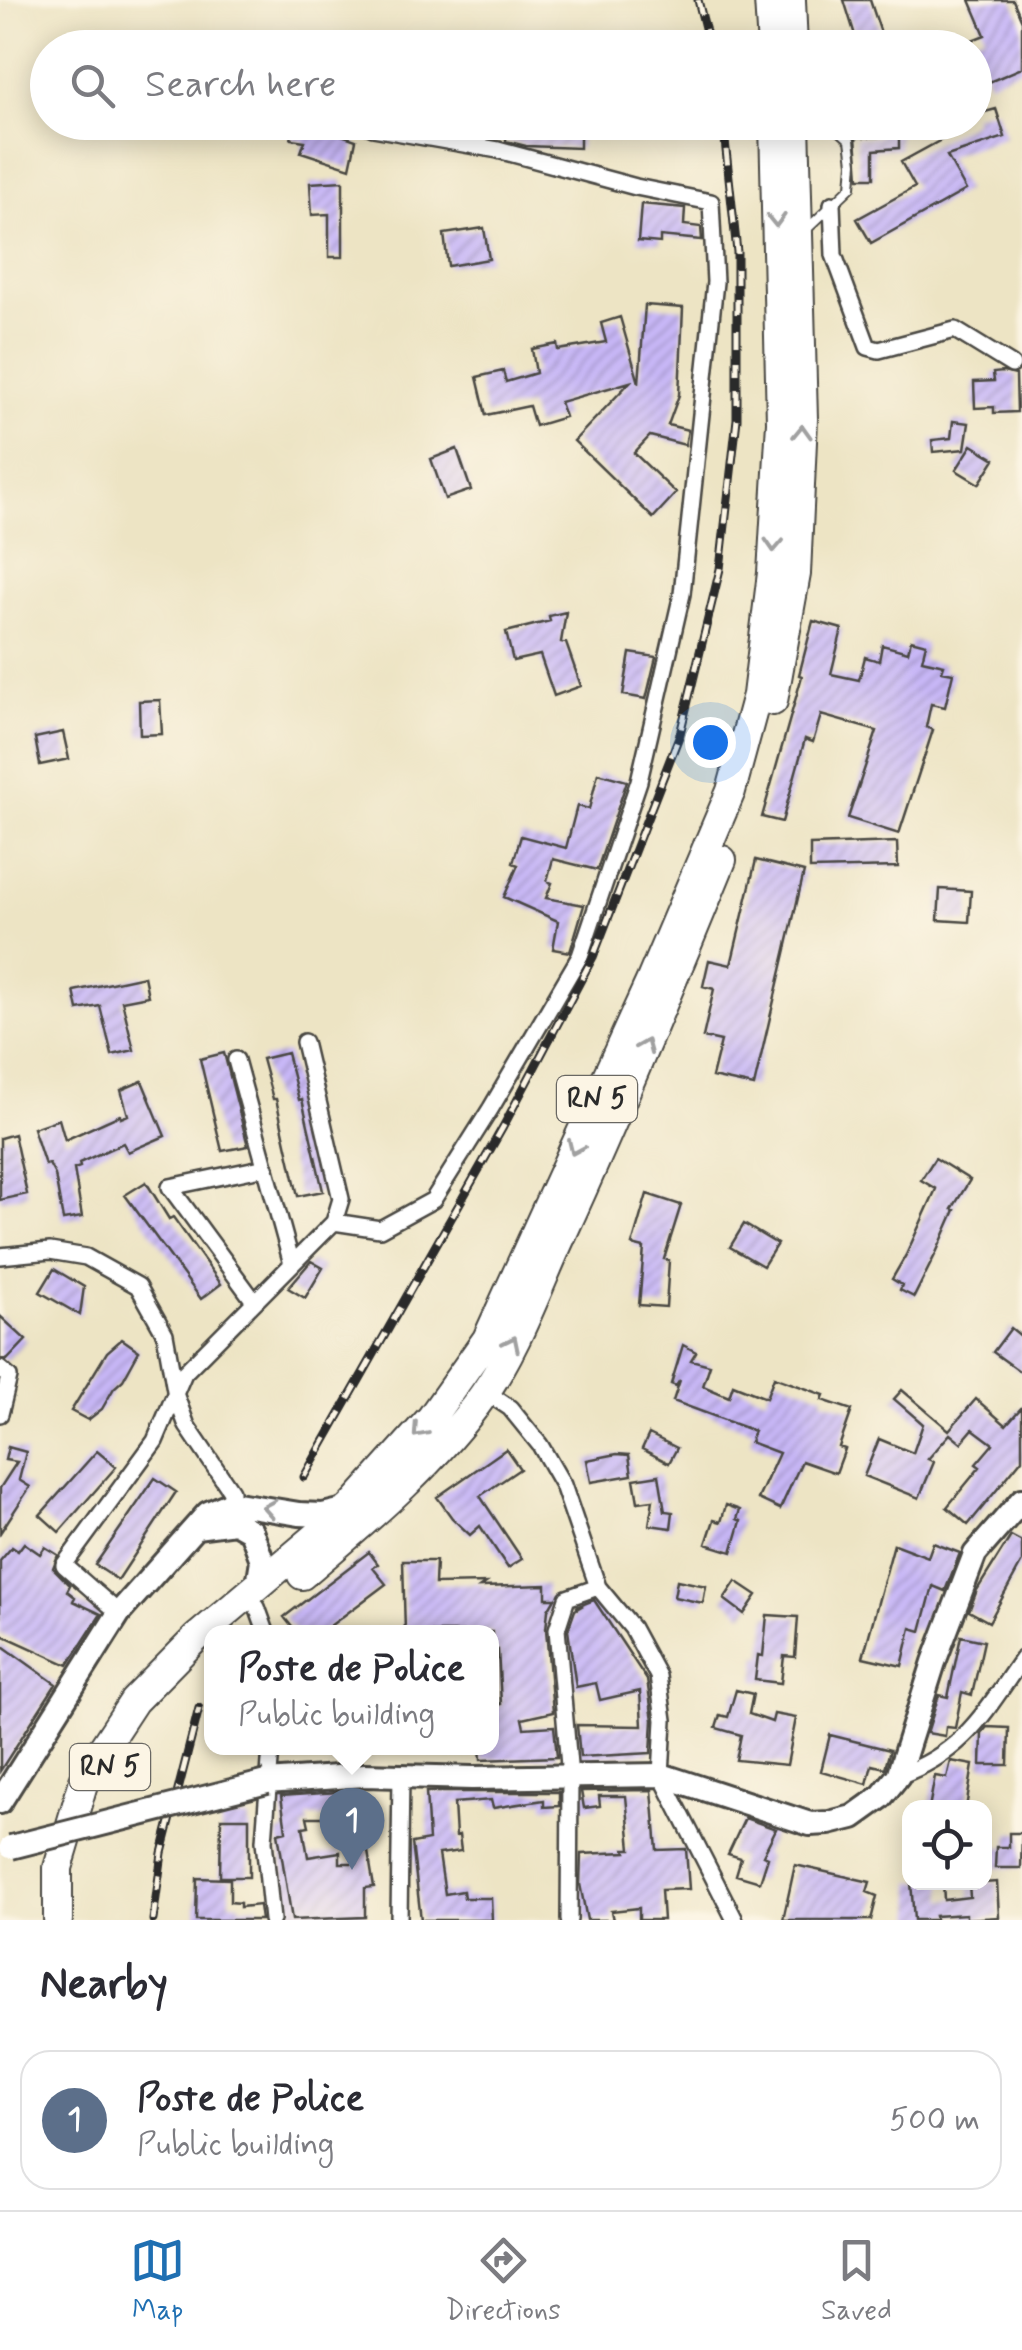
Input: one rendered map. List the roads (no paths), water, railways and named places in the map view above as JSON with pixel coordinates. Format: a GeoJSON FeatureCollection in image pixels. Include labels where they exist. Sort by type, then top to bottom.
{"type":"FeatureCollection","features":[{"type":"Feature","properties":{"kind":"highway"},"geometry":{"type":"LineString","coordinates":[[769,0],[771,30]]}},
{"type":"Feature","properties":{"kind":"highway"},"geometry":{"type":"LineString","coordinates":[[791,0],[792,30]]}},
{"type":"Feature","properties":{"kind":"highway","name":"RN 5"},"geometry":{"type":"LineString","coordinates":[[224,1625],[260,1608],[290,1562],[350,1508],[431,1418],[487,1340],[650,982],[730,791],[757,694],[773,554],[781,422],[774,140]]}},
{"type":"Feature","properties":{"kind":"highway","name":"RN 5"},"geometry":{"type":"LineString","coordinates":[[235,1625],[371,1518],[451,1436],[486,1392],[576,1205],[748,796],[774,698],[796,574],[803,419],[796,140]]}},
{"type":"Feature","properties":{"kind":"highway","name":"RN 5"},"geometry":{"type":"LineString","coordinates":[[58,1920],[58,1868],[86,1774],[134,1701],[204,1634]]}},
{"type":"Feature","properties":{"kind":"highway","name":"RN 5"},"geometry":{"type":"LineString","coordinates":[[75,1920],[76,1870],[102,1781],[144,1712],[204,1653]]}},
{"type":"Feature","properties":{"kind":"main road"},"geometry":{"type":"LineString","coordinates":[[6,1847],[267,1782],[316,1777],[661,1775],[810,1824],[853,1817],[881,1797],[898,1776],[934,1662],[976,1554],[1022,1500]]}},
{"type":"Feature","properties":{"kind":"main road"},"geometry":{"type":"LineString","coordinates":[[0,1802],[119,1613],[196,1527],[229,1513],[324,1514],[350,1508]]}},
{"type":"Feature","properties":{"kind":"main road"},"geometry":{"type":"LineString","coordinates":[[229,1513],[254,1536],[262,1560],[260,1608]]}},
{"type":"Feature","properties":{"kind":"street"},"geometry":{"type":"LineString","coordinates":[[334,1222],[380,1229],[434,1200],[580,956],[640,781],[682,594],[715,282],[711,202],[441,140]]}},
{"type":"Feature","properties":{"kind":"street"},"geometry":{"type":"LineString","coordinates":[[832,204],[834,255],[868,346],[879,350],[955,330],[1012,365]]}},
{"type":"Feature","properties":{"kind":"street"},"geometry":{"type":"LineString","coordinates":[[119,1613],[64,1564],[155,1441],[184,1373],[334,1222],[341,1199],[304,1042]]}},
{"type":"Feature","properties":{"kind":"street"},"geometry":{"type":"LineString","coordinates":[[236,1060],[292,1264]]}},
{"type":"Feature","properties":{"kind":"street"},"geometry":{"type":"LineString","coordinates":[[254,1301],[170,1187],[266,1167]]}},
{"type":"Feature","properties":{"kind":"street"},"geometry":{"type":"LineString","coordinates":[[0,1256],[50,1251],[86,1257],[138,1286],[165,1334],[176,1396],[186,1426],[232,1491],[229,1513]]}},
{"type":"Feature","properties":{"kind":"street"},"geometry":{"type":"LineString","coordinates":[[0,1369],[10,1377],[0,1414]]}},
{"type":"Feature","properties":{"kind":"street"},"geometry":{"type":"LineString","coordinates":[[486,1392],[510,1408],[540,1444],[563,1485],[598,1587],[632,1628],[658,1676],[664,1720],[661,1775],[735,1920]]}},
{"type":"Feature","properties":{"kind":"street"},"geometry":{"type":"LineString","coordinates":[[569,1920],[570,1777],[557,1629],[568,1598],[598,1587]]}},
{"type":"Feature","properties":{"kind":"street"},"geometry":{"type":"LineString","coordinates":[[898,1776],[927,1766],[970,1733],[1022,1658]]}},
{"type":"Feature","properties":{"kind":"street"},"geometry":{"type":"LineString","coordinates":[[270,1755],[264,1841],[272,1920]]}},
{"type":"Feature","properties":{"kind":"street"},"geometry":{"type":"LineString","coordinates":[[399,1920],[400,1775]]}},
{"type":"Feature","properties":{"kind":"lane"},"geometry":{"type":"LineString","coordinates":[[799,236],[851,186],[850,140]]}},
{"type":"Feature","properties":{"kind":"railway"},"geometry":{"type":"LineString","coordinates":[[698,0],[706,30]]}},
{"type":"Feature","properties":{"kind":"railway"},"geometry":{"type":"LineString","coordinates":[[304,1477],[503,1127],[593,957],[680,734],[720,569],[737,419],[737,252],[725,140]]}},
{"type":"Feature","properties":{"kind":"railway"},"geometry":{"type":"LineString","coordinates":[[153,1920],[162,1853],[199,1708]]}},
{"type":"Feature","properties":{"kind":"place","name":"Poste de Police"},"geometry":{"type":"Point","coordinates":[352,1870]}}]}
